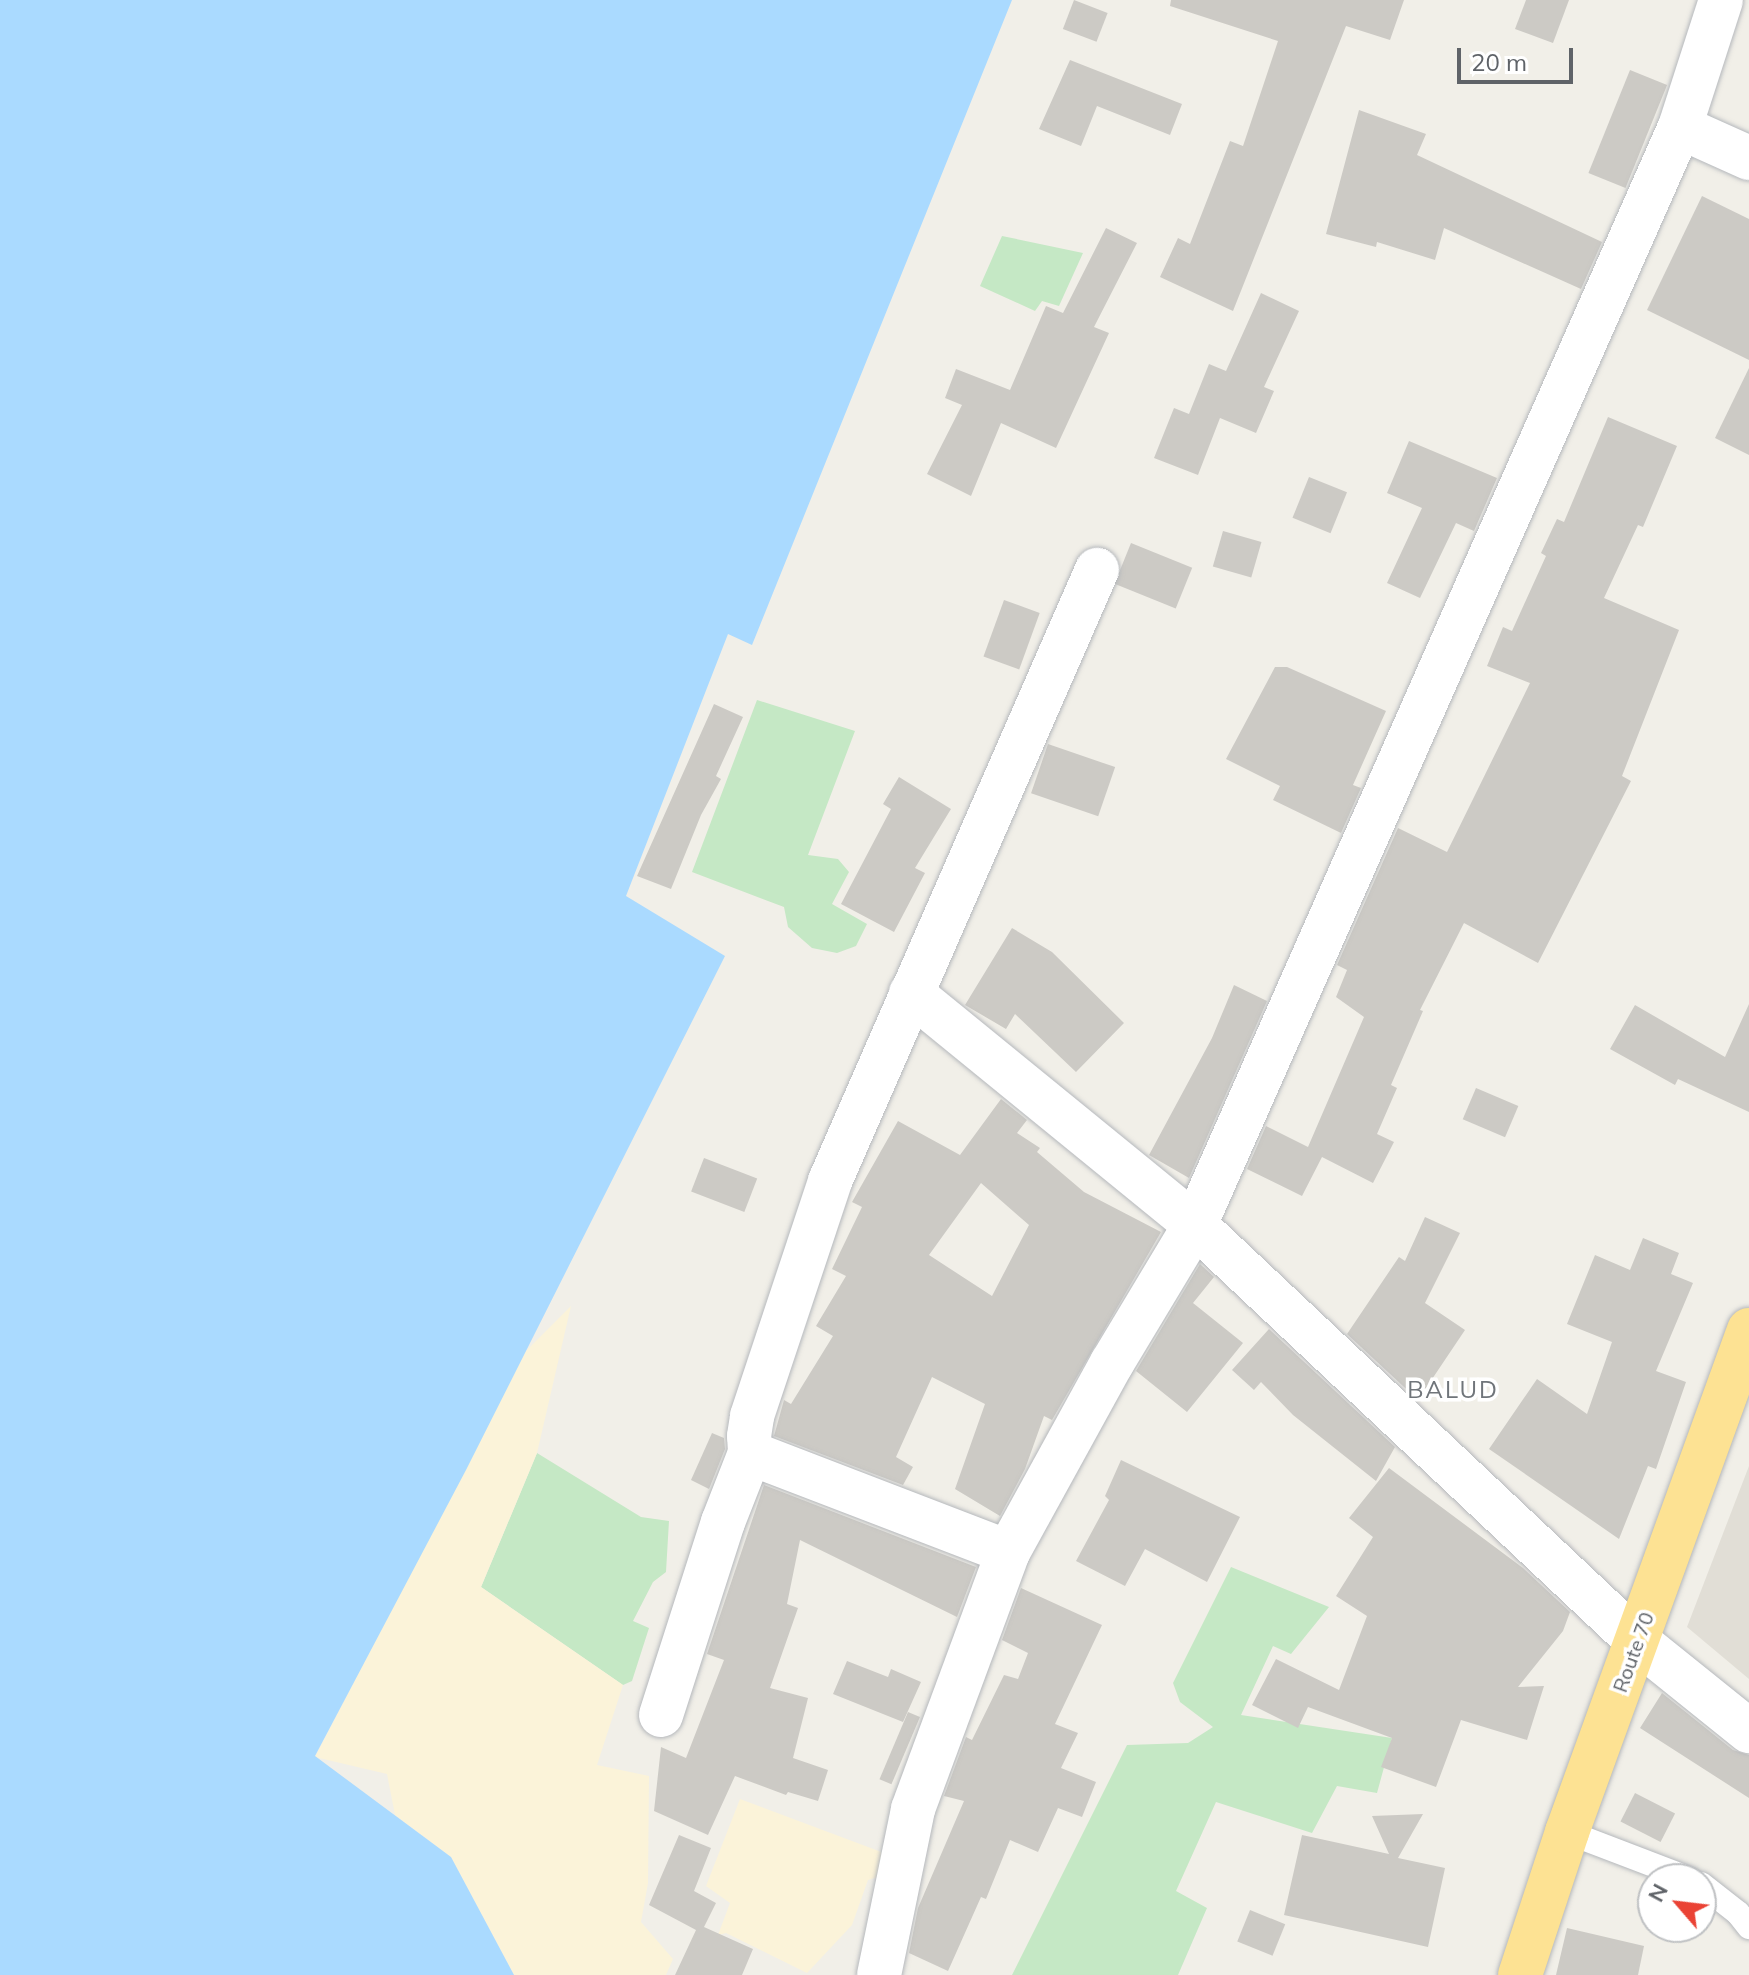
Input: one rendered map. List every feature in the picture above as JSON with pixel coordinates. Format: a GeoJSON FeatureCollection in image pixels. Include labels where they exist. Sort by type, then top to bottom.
{"type":"FeatureCollection","features":[{"type":"Feature","properties":{"kind":"highway","name":"Route 70"},"geometry":{"type":"LineString","coordinates":[[1520,1975],[1567,1832],[1749,1330]]}},
{"type":"Feature","properties":{"kind":"street"},"geometry":{"type":"LineString","coordinates":[[879,1975],[913,1809],[1008,1552],[1112,1363],[1195,1225],[1680,127],[1721,0]]}},
{"type":"Feature","properties":{"kind":"street"},"geometry":{"type":"LineString","coordinates":[[1680,127],[1749,158]]}},
{"type":"Feature","properties":{"kind":"street"},"geometry":{"type":"LineString","coordinates":[[661,1715],[723,1522],[750,1453],[752,1416],[830,1181],[1097,570]]}},
{"type":"Feature","properties":{"kind":"street"},"geometry":{"type":"LineString","coordinates":[[911,993],[1195,1225],[1637,1641],[1749,1731]]}},
{"type":"Feature","properties":{"kind":"street"},"geometry":{"type":"LineString","coordinates":[[750,1453],[1008,1552]]}},
{"type":"Feature","properties":{"kind":"lane"},"geometry":{"type":"LineString","coordinates":[[1567,1832],[1648,1863]]}},
{"type":"Feature","properties":{"kind":"lane"},"geometry":{"type":"LineString","coordinates":[[1717,1897],[1738,1913],[1749,1927]]}},
{"type":"Feature","properties":{"kind":"shaded area"},"geometry":{"type":"Polygon","coordinates":[[[1749,1466],[1749,1679],[1687,1627],[1749,1466]]]}},
{"type":"Feature","properties":{"kind":"green space"},"geometry":{"type":"Polygon","coordinates":[[[1002,236],[1083,253],[1059,306],[1042,301],[1035,311],[980,286],[1002,236]]]}},
{"type":"Feature","properties":{"kind":"green space"},"geometry":{"type":"Polygon","coordinates":[[[757,700],[855,731],[808,855],[838,859],[849,872],[832,904],[867,924],[856,946],[837,953],[812,948],[788,927],[784,907],[692,872],[757,700]]]}},
{"type":"Feature","properties":{"kind":"green space"},"geometry":{"type":"Polygon","coordinates":[[[537,1453],[641,1517],[669,1521],[666,1572],[653,1582],[633,1621],[649,1628],[632,1681],[623,1685],[481,1587],[537,1453]]]}},
{"type":"Feature","properties":{"kind":"green space"},"geometry":{"type":"Polygon","coordinates":[[[1231,1567],[1329,1607],[1291,1654],[1273,1646],[1241,1715],[1392,1738],[1377,1793],[1337,1786],[1312,1833],[1216,1802],[1176,1891],[1207,1908],[1178,1975],[1012,1975],[1127,1745],[1188,1743],[1213,1727],[1180,1702],[1173,1683],[1231,1567]]]}},
{"type":"Feature","properties":{"kind":"sand"},"geometry":{"type":"Polygon","coordinates":[[[571,1306],[537,1453],[481,1587],[623,1685],[597,1765],[649,1776],[648,1883],[641,1922],[673,1959],[666,1975],[514,1975],[451,1857],[395,1815],[387,1774],[315,1757],[526,1351],[571,1306]]]}},
{"type":"Feature","properties":{"kind":"sand"},"geometry":{"type":"Polygon","coordinates":[[[740,1799],[884,1853],[888,1874],[868,1880],[852,1925],[807,1973],[726,1933],[718,1935],[730,1903],[706,1886],[740,1799]]]}},
{"type":"Feature","properties":{"kind":"water"},"geometry":{"type":"Polygon","coordinates":[[[0,0],[1012,0],[752,645],[728,634],[626,896],[725,956],[466,1470],[315,1756],[451,1857],[514,1975],[0,1975],[0,0]]]}},
{"type":"Feature","properties":{"kind":"building"},"geometry":{"type":"Polygon","coordinates":[[[1074,0],[1108,13],[1096,42],[1063,29],[1074,0]]]}},
{"type":"Feature","properties":{"kind":"building"},"geometry":{"type":"Polygon","coordinates":[[[1171,0],[1404,0],[1390,40],[1346,26],[1233,311],[1160,277],[1178,238],[1190,244],[1230,141],[1243,146],[1278,41],[1170,6],[1171,0]]]}},
{"type":"Feature","properties":{"kind":"building"},"geometry":{"type":"Polygon","coordinates":[[[1526,0],[1569,0],[1553,43],[1515,29],[1526,0]]]}},
{"type":"Feature","properties":{"kind":"building"},"geometry":{"type":"Polygon","coordinates":[[[1070,60],[1182,104],[1170,135],[1097,106],[1081,146],[1039,129],[1070,60]]]}},
{"type":"Feature","properties":{"kind":"building"},"geometry":{"type":"Polygon","coordinates":[[[1630,70],[1667,85],[1626,188],[1588,173],[1630,70]]]}},
{"type":"Feature","properties":{"kind":"building"},"geometry":{"type":"Polygon","coordinates":[[[1359,110],[1426,134],[1417,155],[1602,242],[1581,289],[1444,228],[1435,260],[1377,242],[1376,247],[1326,234],[1359,110]]]}},
{"type":"Feature","properties":{"kind":"building"},"geometry":{"type":"Polygon","coordinates":[[[1702,196],[1749,219],[1749,360],[1647,310],[1702,196]]]}},
{"type":"Feature","properties":{"kind":"building"},"geometry":{"type":"Polygon","coordinates":[[[1106,228],[1137,243],[1094,327],[1109,333],[1056,448],[1001,423],[971,496],[927,474],[962,405],[945,398],[956,369],[1010,390],[1046,306],[1063,313],[1106,228]]]}},
{"type":"Feature","properties":{"kind":"building"},"geometry":{"type":"Polygon","coordinates":[[[1261,293],[1299,311],[1264,387],[1274,391],[1256,433],[1220,418],[1198,475],[1154,458],[1174,408],[1189,414],[1209,364],[1226,371],[1261,293]]]}},
{"type":"Feature","properties":{"kind":"building"},"geometry":{"type":"Polygon","coordinates":[[[1749,368],[1749,455],[1715,438],[1749,368]]]}},
{"type":"Feature","properties":{"kind":"building"},"geometry":{"type":"Polygon","coordinates":[[[1608,417],[1677,446],[1643,527],[1638,525],[1604,598],[1679,630],[1622,776],[1631,781],[1538,963],[1464,923],[1420,1010],[1423,1011],[1391,1085],[1397,1088],[1377,1134],[1394,1142],[1373,1183],[1322,1157],[1302,1196],[1247,1169],[1266,1126],[1308,1147],[1364,1017],[1336,997],[1347,970],[1337,965],[1398,828],[1447,852],[1530,683],[1487,666],[1503,627],[1512,631],[1546,556],[1541,553],[1557,519],[1564,522],[1608,417]]]}},
{"type":"Feature","properties":{"kind":"building"},"geometry":{"type":"Polygon","coordinates":[[[1409,441],[1497,478],[1474,531],[1456,523],[1420,598],[1387,583],[1422,508],[1387,493],[1409,441]]]}},
{"type":"Feature","properties":{"kind":"building"},"geometry":{"type":"Polygon","coordinates":[[[1309,477],[1347,492],[1331,533],[1293,518],[1309,477]]]}},
{"type":"Feature","properties":{"kind":"building"},"geometry":{"type":"Polygon","coordinates":[[[1223,531],[1261,542],[1251,578],[1213,567],[1223,531]]]}},
{"type":"Feature","properties":{"kind":"building"},"geometry":{"type":"Polygon","coordinates":[[[1131,543],[1192,568],[1176,609],[1115,584],[1131,543]]]}},
{"type":"Feature","properties":{"kind":"building"},"geometry":{"type":"Polygon","coordinates":[[[1004,600],[1040,613],[1019,669],[983,656],[1004,600]]]}},
{"type":"Feature","properties":{"kind":"building"},"geometry":{"type":"Polygon","coordinates":[[[1275,667],[1287,667],[1386,711],[1353,785],[1361,788],[1341,833],[1273,800],[1280,786],[1226,759],[1275,667]]]}},
{"type":"Feature","properties":{"kind":"building"},"geometry":{"type":"Polygon","coordinates":[[[714,704],[743,717],[716,776],[721,779],[701,815],[671,889],[637,876],[714,704]]]}},
{"type":"Feature","properties":{"kind":"building"},"geometry":{"type":"Polygon","coordinates":[[[1048,744],[1115,767],[1098,816],[1031,793],[1048,744]]]}},
{"type":"Feature","properties":{"kind":"building"},"geometry":{"type":"Polygon","coordinates":[[[899,777],[951,809],[915,868],[925,873],[894,932],[841,904],[891,809],[883,804],[899,777]]]}},
{"type":"Feature","properties":{"kind":"building"},"geometry":{"type":"Polygon","coordinates":[[[1012,928],[1052,952],[1124,1023],[1076,1072],[1015,1014],[1006,1029],[965,1005],[1012,928]]]}},
{"type":"Feature","properties":{"kind":"building"},"geometry":{"type":"Polygon","coordinates":[[[1234,985],[1267,1001],[1189,1178],[1149,1155],[1212,1038],[1234,985]]]}},
{"type":"Feature","properties":{"kind":"building"},"geometry":{"type":"Polygon","coordinates":[[[1749,1004],[1749,1112],[1678,1079],[1675,1085],[1610,1049],[1635,1005],[1725,1057],[1749,1004]]]}},
{"type":"Feature","properties":{"kind":"building"},"geometry":{"type":"Polygon","coordinates":[[[1476,1088],[1518,1106],[1505,1137],[1463,1119],[1476,1088]]]}},
{"type":"Feature","properties":{"kind":"building"},"geometry":{"type":"Polygon","coordinates":[[[1001,1099],[1027,1120],[1017,1133],[1040,1148],[1037,1152],[1084,1192],[1161,1232],[1052,1420],[1044,1416],[1025,1469],[1000,1516],[955,1489],[985,1404],[932,1377],[896,1457],[913,1467],[903,1485],[774,1436],[784,1400],[791,1404],[833,1336],[816,1326],[846,1276],[832,1269],[862,1207],[852,1202],[898,1121],[960,1155],[1001,1099]],[[981,1183],[929,1255],[992,1296],[1029,1225],[981,1183]]]}},
{"type":"Feature","properties":{"kind":"building"},"geometry":{"type":"Polygon","coordinates":[[[704,1158],[757,1178],[744,1212],[691,1192],[704,1158]]]}},
{"type":"Feature","properties":{"kind":"building"},"geometry":{"type":"Polygon","coordinates":[[[1425,1217],[1460,1233],[1425,1303],[1465,1330],[1418,1400],[1347,1334],[1399,1257],[1405,1261],[1425,1217]]]}},
{"type":"Feature","properties":{"kind":"building"},"geometry":{"type":"Polygon","coordinates":[[[1643,1238],[1679,1253],[1671,1274],[1693,1283],[1656,1371],[1686,1382],[1656,1469],[1648,1466],[1619,1539],[1489,1449],[1537,1379],[1587,1414],[1612,1342],[1567,1324],[1595,1255],[1630,1270],[1643,1238]]]}},
{"type":"Feature","properties":{"kind":"building"},"geometry":{"type":"Polygon","coordinates":[[[1200,1264],[1214,1277],[1193,1303],[1243,1343],[1187,1412],[1136,1371],[1200,1264]]]}},
{"type":"Feature","properties":{"kind":"building"},"geometry":{"type":"Polygon","coordinates":[[[1269,1329],[1395,1447],[1376,1481],[1293,1415],[1261,1382],[1254,1390],[1232,1370],[1269,1329]]]}},
{"type":"Feature","properties":{"kind":"building"},"geometry":{"type":"Polygon","coordinates":[[[712,1433],[724,1438],[725,1449],[709,1489],[691,1480],[712,1433]]]}},
{"type":"Feature","properties":{"kind":"building"},"geometry":{"type":"Polygon","coordinates":[[[1121,1460],[1240,1517],[1207,1582],[1145,1549],[1125,1586],[1076,1561],[1109,1500],[1105,1496],[1121,1460]]]}},
{"type":"Feature","properties":{"kind":"building"},"geometry":{"type":"Polygon","coordinates":[[[1389,1468],[1523,1568],[1570,1612],[1563,1631],[1518,1687],[1544,1686],[1527,1740],[1461,1720],[1436,1787],[1381,1767],[1392,1738],[1308,1707],[1298,1728],[1252,1705],[1276,1659],[1339,1690],[1367,1616],[1336,1596],[1373,1537],[1349,1518],[1389,1468]]]}},
{"type":"Feature","properties":{"kind":"building"},"geometry":{"type":"Polygon","coordinates":[[[764,1485],[976,1567],[957,1617],[800,1540],[787,1604],[798,1608],[770,1688],[808,1698],[793,1758],[828,1770],[818,1801],[788,1792],[786,1795],[735,1776],[708,1835],[654,1811],[661,1747],[686,1758],[724,1660],[707,1654],[764,1485]]]}},
{"type":"Feature","properties":{"kind":"building"},"geometry":{"type":"Polygon","coordinates":[[[1021,1588],[1102,1625],[1055,1724],[1078,1733],[1061,1768],[1096,1782],[1082,1817],[1058,1808],[1038,1852],[1010,1840],[986,1899],[981,1897],[948,1971],[909,1953],[918,1908],[964,1801],[944,1796],[966,1737],[972,1740],[1004,1675],[1018,1679],[1028,1653],[1002,1640],[1021,1588]]]}},
{"type":"Feature","properties":{"kind":"building"},"geometry":{"type":"Polygon","coordinates":[[[847,1661],[888,1677],[891,1669],[921,1682],[903,1722],[833,1694],[847,1661]]]}},
{"type":"Feature","properties":{"kind":"building"},"geometry":{"type":"Polygon","coordinates":[[[1662,1693],[1733,1750],[1749,1755],[1749,1798],[1640,1728],[1662,1693]]]}},
{"type":"Feature","properties":{"kind":"building"},"geometry":{"type":"Polygon","coordinates":[[[908,1712],[920,1717],[891,1784],[879,1779],[908,1712]]]}},
{"type":"Feature","properties":{"kind":"building"},"geometry":{"type":"Polygon","coordinates":[[[1635,1793],[1675,1813],[1661,1842],[1620,1822],[1635,1793]]]}},
{"type":"Feature","properties":{"kind":"building"},"geometry":{"type":"Polygon","coordinates":[[[1423,1814],[1398,1858],[1445,1868],[1428,1947],[1284,1915],[1302,1835],[1389,1854],[1372,1816],[1423,1814]]]}},
{"type":"Feature","properties":{"kind":"building"},"geometry":{"type":"Polygon","coordinates":[[[679,1835],[711,1848],[694,1891],[716,1903],[704,1927],[753,1949],[742,1975],[675,1975],[696,1930],[649,1905],[679,1835]]]}},
{"type":"Feature","properties":{"kind":"building"},"geometry":{"type":"Polygon","coordinates":[[[1250,1910],[1285,1924],[1272,1956],[1237,1942],[1250,1910]]]}},
{"type":"Feature","properties":{"kind":"building"},"geometry":{"type":"Polygon","coordinates":[[[1567,1928],[1644,1946],[1638,1975],[1556,1975],[1567,1928]]]}},
{"type":"Feature","properties":{"kind":"district","name":"BALUD"},"geometry":{"type":"Point","coordinates":[1453,1390]}}]}
